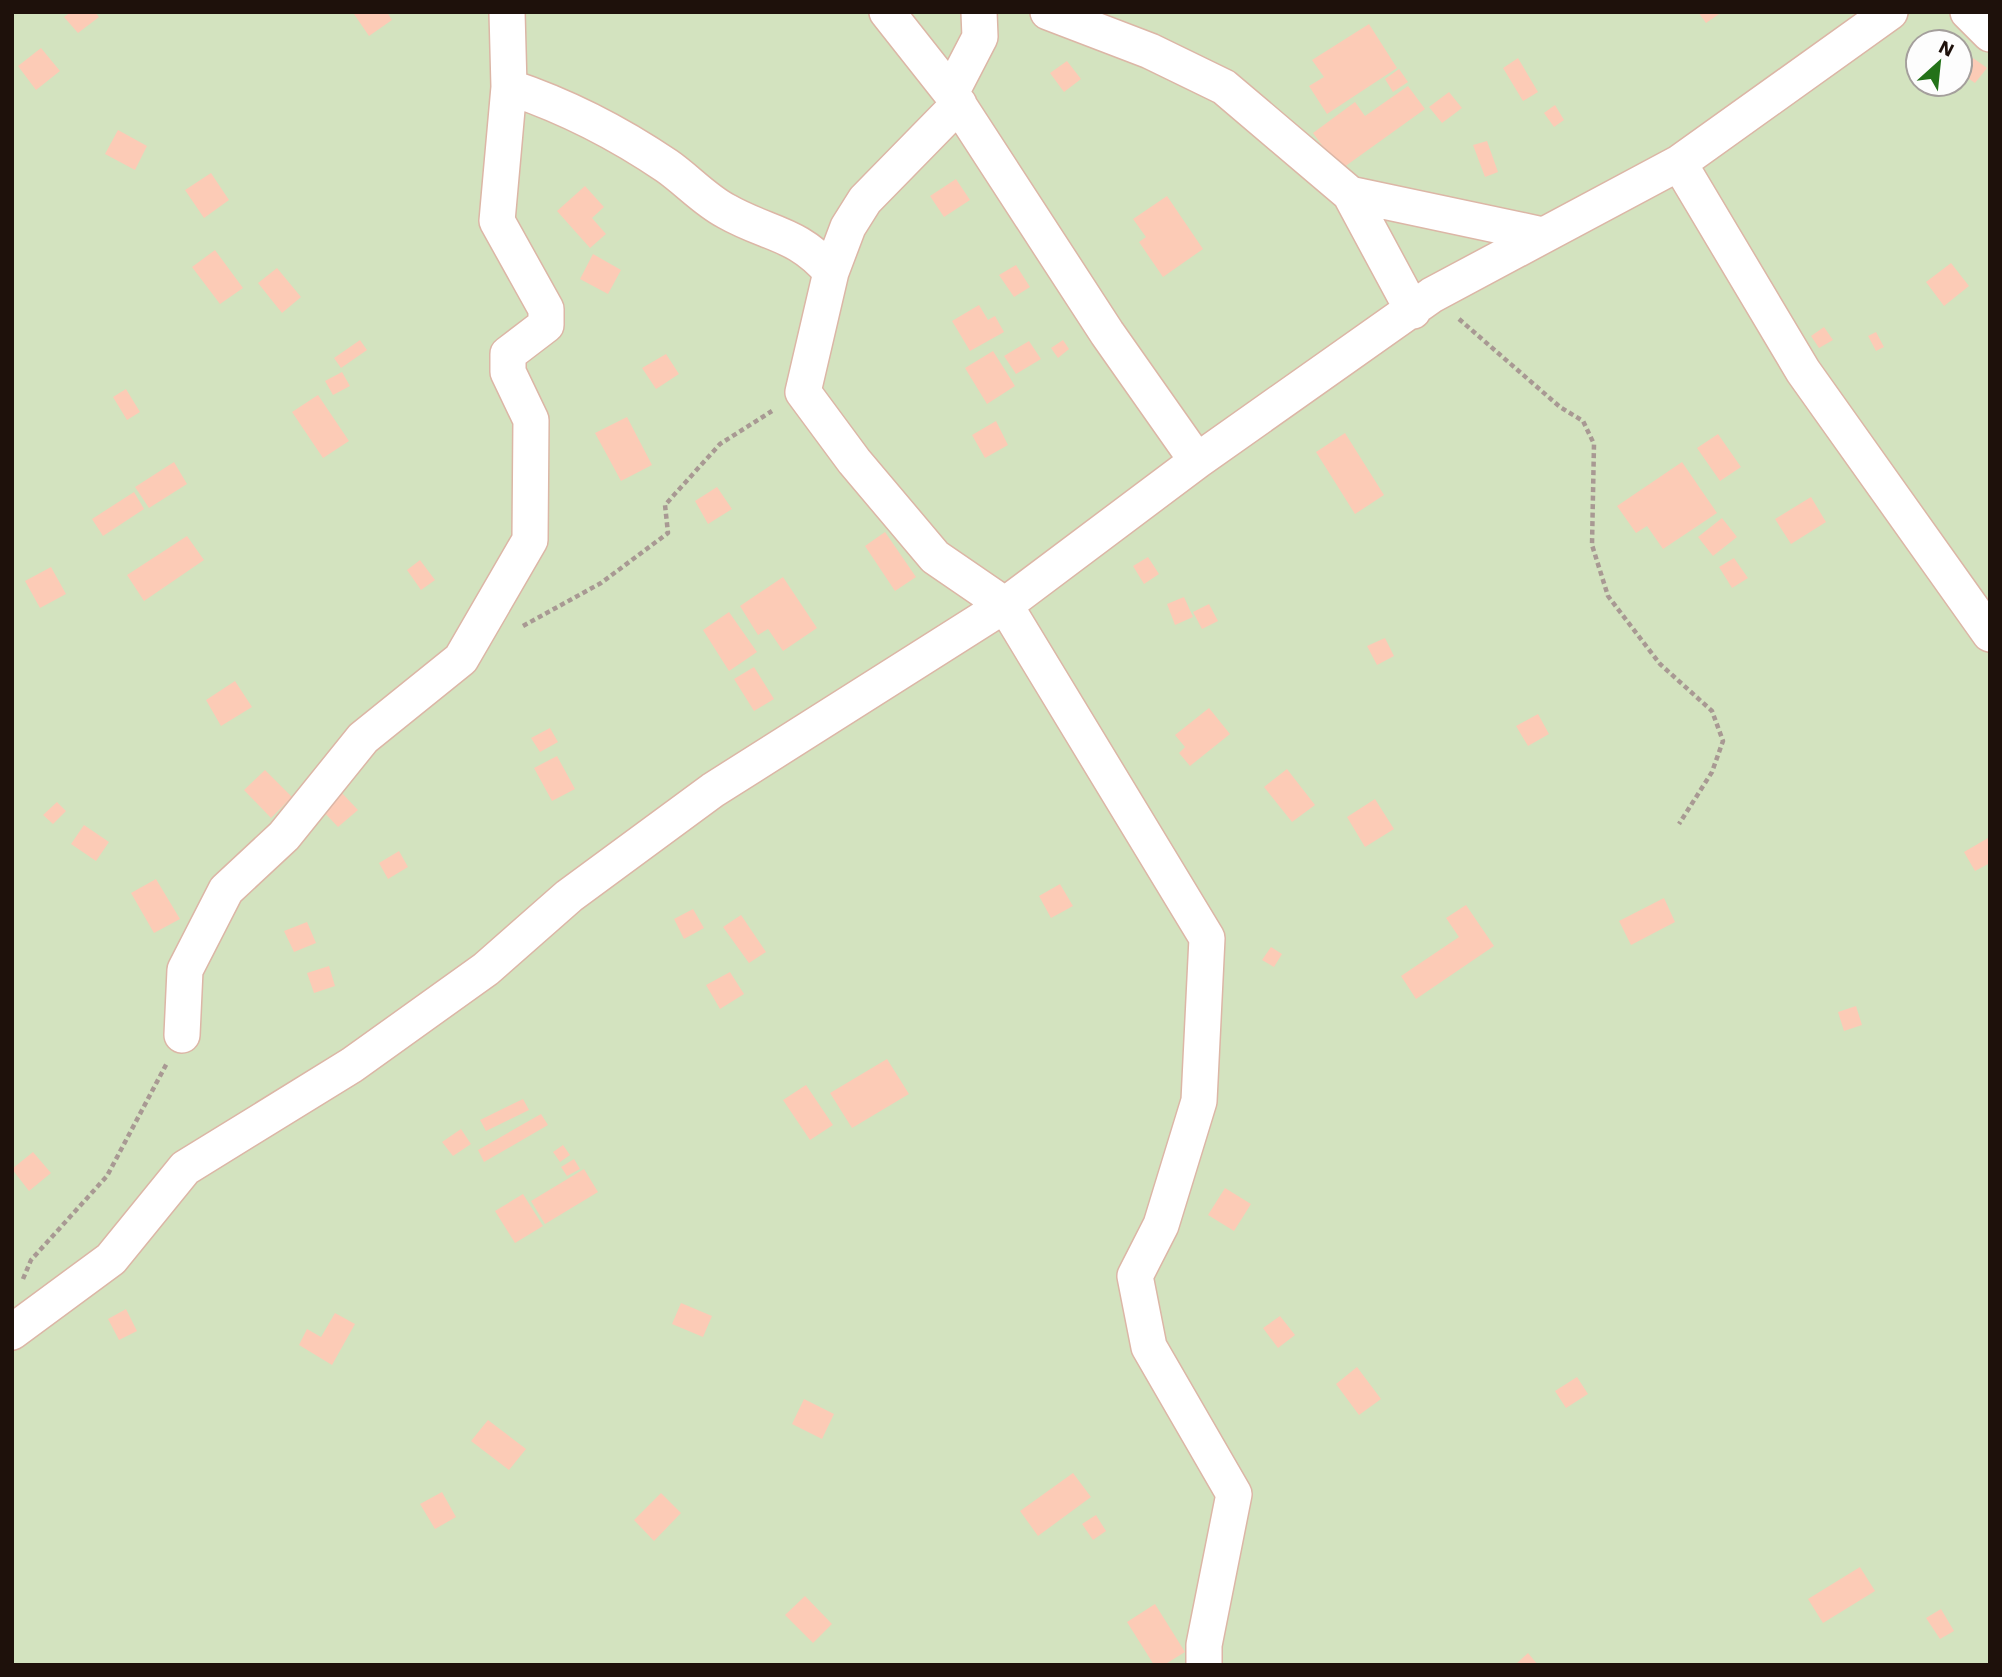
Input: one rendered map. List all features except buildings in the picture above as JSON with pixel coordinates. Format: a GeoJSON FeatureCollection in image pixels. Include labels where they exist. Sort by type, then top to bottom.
{"type":"FeatureCollection","features":[{"type":"Feature","properties":{"kind":"street"},"geometry":{"type":"LineString","coordinates":[[182,1035],[186,970],[226,890],[285,836],[363,738],[461,659],[530,540],[531,420],[508,372],[508,354],[546,325],[546,309],[497,221],[509,88],[507,12]]}},
{"type":"Feature","properties":{"kind":"street"},"geometry":{"type":"LineString","coordinates":[[887,12],[955,99],[1107,333],[1197,461]]}},
{"type":"Feature","properties":{"kind":"street"},"geometry":{"type":"LineString","coordinates":[[979,12],[980,37],[955,99],[865,200],[848,227],[831,272],[803,391],[854,461],[935,557],[1004,605],[1207,938],[1199,1101],[1161,1225],[1135,1276],[1149,1347],[1234,1494],[1204,1645],[1205,1665]]}},
{"type":"Feature","properties":{"kind":"street"},"geometry":{"type":"LineString","coordinates":[[1048,12],[1150,51],[1224,87],[1350,194],[1422,303]]}},
{"type":"Feature","properties":{"kind":"street"},"geometry":{"type":"LineString","coordinates":[[12,1332],[111,1259],[185,1168],[352,1065],[475,977],[569,896],[713,790],[1004,605],[1197,461],[1422,303],[1679,163],[1890,12]]}},
{"type":"Feature","properties":{"kind":"street"},"geometry":{"type":"LineString","coordinates":[[1968,12],[1990,34]]}},
{"type":"Feature","properties":{"kind":"street"},"geometry":{"type":"LineString","coordinates":[[509,88],[555,103],[622,137],[726,211],[789,237],[814,252],[831,272]]}},
{"type":"Feature","properties":{"kind":"street"},"geometry":{"type":"LineString","coordinates":[[1679,163],[1802,371],[1989,630]]}},
{"type":"Feature","properties":{"kind":"street"},"geometry":{"type":"LineString","coordinates":[[1350,194],[1400,202],[1544,235]]}},
{"type":"Feature","properties":{"kind":"path"},"geometry":{"type":"LineString","coordinates":[[1422,303],[1505,361],[1560,407],[1583,421],[1594,444],[1592,545],[1608,596],[1660,664],[1712,711],[1723,741],[1712,772],[1679,824]]}},
{"type":"Feature","properties":{"kind":"path"},"geometry":{"type":"LineString","coordinates":[[518,629],[601,583],[668,533],[665,505],[720,444],[803,391]]}},
{"type":"Feature","properties":{"kind":"path"},"geometry":{"type":"LineString","coordinates":[[22,1283],[31,1260],[107,1176],[182,1035]]}},
{"type":"Feature","properties":{"kind":"green space"},"geometry":{"type":"Polygon","coordinates":[[[12,12],[1990,12],[1990,1665],[12,1665],[12,12]]]}}]}
